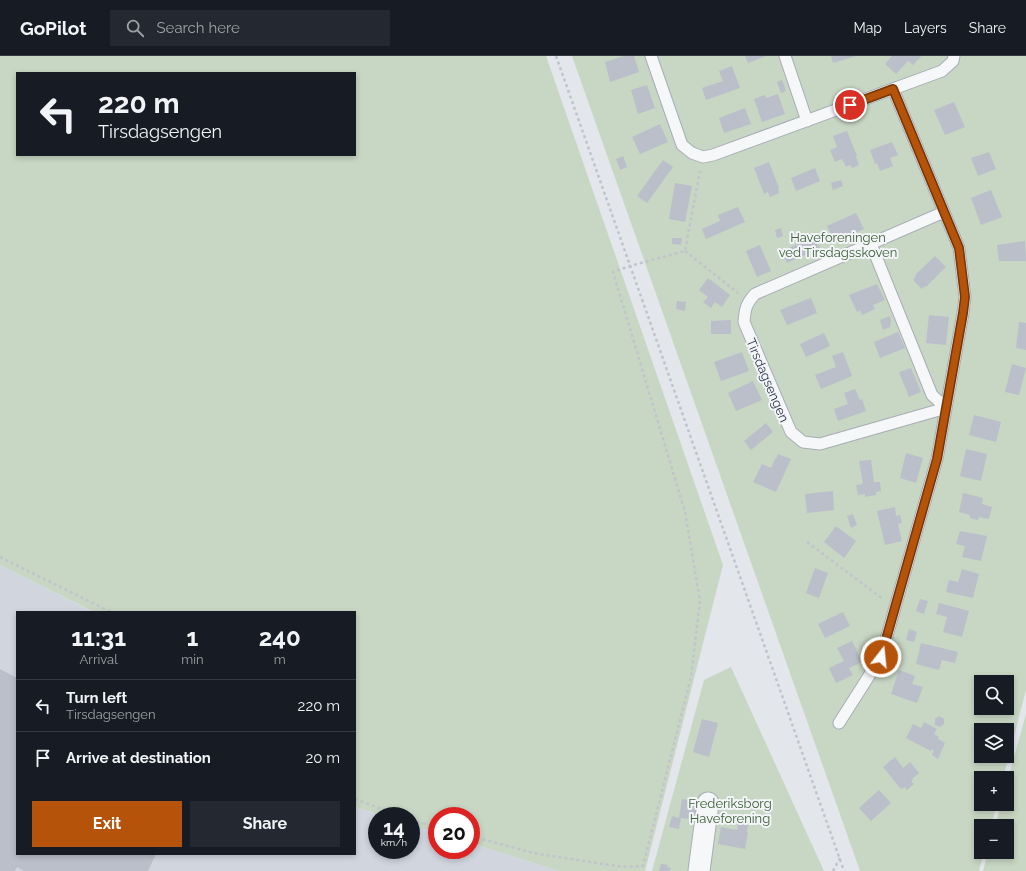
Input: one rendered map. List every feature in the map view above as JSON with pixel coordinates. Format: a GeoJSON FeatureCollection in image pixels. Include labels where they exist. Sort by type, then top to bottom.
{"type":"FeatureCollection","features":[{"type":"Feature","properties":{"kind":"street"},"geometry":{"type":"LineString","coordinates":[[699,871],[708,803]]}},
{"type":"Feature","properties":{"kind":"lane"},"geometry":{"type":"LineString","coordinates":[[651,56],[682,145],[692,153],[703,157],[713,155],[942,71],[953,61],[954,56]]}},
{"type":"Feature","properties":{"kind":"lane"},"geometry":{"type":"LineString","coordinates":[[785,56],[807,121]]}},
{"type":"Feature","properties":{"kind":"lane"},"geometry":{"type":"LineString","coordinates":[[839,723],[881,657],[937,459],[965,297],[959,248],[893,89]]}},
{"type":"Feature","properties":{"kind":"lane"},"geometry":{"type":"LineString","coordinates":[[748,301],[755,294],[944,212]]}},
{"type":"Feature","properties":{"kind":"lane"},"geometry":{"type":"LineString","coordinates":[[871,244],[932,395],[946,408]]}},
{"type":"Feature","properties":{"kind":"lane","name":"Tirsdagsengen"},"geometry":{"type":"LineString","coordinates":[[748,301],[745,310],[744,322],[791,432],[804,442],[820,444],[946,408]]}},
{"type":"Feature","properties":{"kind":"path"},"geometry":{"type":"LineString","coordinates":[[556,56],[844,871]]}},
{"type":"Feature","properties":{"kind":"path"},"geometry":{"type":"LineString","coordinates":[[685,251],[703,157]]}},
{"type":"Feature","properties":{"kind":"path"},"geometry":{"type":"LineString","coordinates":[[480,838],[533,853],[623,867],[643,866],[691,677],[700,601],[685,512],[613,272],[685,251]]}},
{"type":"Feature","properties":{"kind":"path"},"geometry":{"type":"LineString","coordinates":[[685,251],[748,301]]}},
{"type":"Feature","properties":{"kind":"path"},"geometry":{"type":"LineString","coordinates":[[807,542],[895,608]]}},
{"type":"Feature","properties":{"kind":"path"},"geometry":{"type":"LineString","coordinates":[[0,557],[109,611]]}},
{"type":"Feature","properties":{"kind":"path"},"geometry":{"type":"LineString","coordinates":[[356,799],[376,807]]}},
{"type":"Feature","properties":{"kind":"path"},"geometry":{"type":"LineString","coordinates":[[833,871],[840,858]]}},
{"type":"Feature","properties":{"kind":"shaded area"},"geometry":{"type":"Polygon","coordinates":[[[0,565],[91,611],[16,611],[16,855],[356,855],[356,807],[368,811],[368,859],[420,859],[420,827],[428,830],[428,859],[480,859],[480,846],[559,871],[0,871],[0,565]]]}},
{"type":"Feature","properties":{"kind":"green space"},"geometry":{"type":"Polygon","coordinates":[[[0,56],[546,56],[723,565],[645,871],[559,871],[480,846],[480,807],[428,807],[428,830],[420,827],[420,807],[368,807],[368,811],[356,807],[356,611],[92,611],[0,565],[0,56]]]}},
{"type":"Feature","properties":{"kind":"green space","name":"Haveforeningen ved Tirsdagsskoven"},"geometry":{"type":"Polygon","coordinates":[[[572,56],[1026,56],[1026,690],[1014,736],[1014,723],[974,723],[974,763],[1007,763],[1005,771],[974,771],[974,811],[995,811],[993,819],[974,819],[974,859],[982,859],[979,871],[860,871],[572,56]]]}},
{"type":"Feature","properties":{"kind":"green space","name":"Frederiksborg Haveforening"},"geometry":{"type":"Polygon","coordinates":[[[731,667],[824,871],[652,871],[704,680],[731,667]]]}},
{"type":"Feature","properties":{"kind":"green space"},"geometry":{"type":"Polygon","coordinates":[[[1026,714],[1026,871],[983,871],[986,859],[1014,859],[1014,819],[997,819],[999,811],[1014,811],[1014,771],[1010,771],[1013,763],[1014,763],[1014,758],[1026,714]]]}},
{"type":"Feature","properties":{"kind":"building"},"geometry":{"type":"Polygon","coordinates":[[[624,56],[634,56],[639,72],[610,82],[605,62],[624,56]]]}},
{"type":"Feature","properties":{"kind":"building"},"geometry":{"type":"Polygon","coordinates":[[[745,56],[766,56],[748,63],[745,56]]]}},
{"type":"Feature","properties":{"kind":"building"},"geometry":{"type":"Polygon","coordinates":[[[831,56],[856,56],[833,63],[831,56]]]}},
{"type":"Feature","properties":{"kind":"building"},"geometry":{"type":"Polygon","coordinates":[[[892,56],[921,57],[913,65],[908,61],[896,74],[885,64],[892,56]]]}},
{"type":"Feature","properties":{"kind":"building"},"geometry":{"type":"Polygon","coordinates":[[[732,66],[740,88],[706,100],[702,88],[723,81],[719,71],[732,66]]]}},
{"type":"Feature","properties":{"kind":"building"},"geometry":{"type":"Polygon","coordinates":[[[782,80],[786,91],[781,93],[777,82],[782,80]]]}},
{"type":"Feature","properties":{"kind":"building"},"geometry":{"type":"Polygon","coordinates":[[[647,85],[655,108],[638,114],[631,90],[647,85]]]}},
{"type":"Feature","properties":{"kind":"building"},"geometry":{"type":"Polygon","coordinates":[[[778,94],[785,114],[762,122],[754,99],[765,95],[766,98],[778,94]]]}},
{"type":"Feature","properties":{"kind":"building"},"geometry":{"type":"Polygon","coordinates":[[[954,102],[965,127],[945,135],[934,110],[954,102]]]}},
{"type":"Feature","properties":{"kind":"building"},"geometry":{"type":"Polygon","coordinates":[[[745,108],[751,124],[724,133],[719,118],[745,108]]]}},
{"type":"Feature","properties":{"kind":"building"},"geometry":{"type":"Polygon","coordinates":[[[660,124],[668,142],[640,154],[632,137],[660,124]]]}},
{"type":"Feature","properties":{"kind":"building"},"geometry":{"type":"Polygon","coordinates":[[[847,131],[859,165],[852,168],[850,165],[846,167],[842,159],[835,162],[830,150],[837,147],[833,136],[847,131]]]}},
{"type":"Feature","properties":{"kind":"building"},"geometry":{"type":"Polygon","coordinates":[[[892,142],[898,155],[890,158],[893,166],[880,171],[877,163],[875,164],[870,150],[892,142]]]}},
{"type":"Feature","properties":{"kind":"building"},"geometry":{"type":"Polygon","coordinates":[[[989,152],[996,169],[978,176],[971,158],[989,152]]]}},
{"type":"Feature","properties":{"kind":"building"},"geometry":{"type":"Polygon","coordinates":[[[623,156],[627,167],[620,170],[616,159],[623,156]]]}},
{"type":"Feature","properties":{"kind":"building"},"geometry":{"type":"Polygon","coordinates":[[[663,160],[673,167],[647,203],[637,196],[663,160]]]}},
{"type":"Feature","properties":{"kind":"building"},"geometry":{"type":"Polygon","coordinates":[[[769,162],[779,188],[779,193],[770,197],[768,192],[764,194],[754,168],[769,162]]]}},
{"type":"Feature","properties":{"kind":"building"},"geometry":{"type":"Polygon","coordinates":[[[815,168],[820,181],[796,191],[791,178],[815,168]]]}},
{"type":"Feature","properties":{"kind":"building"},"geometry":{"type":"Polygon","coordinates":[[[841,180],[843,186],[833,190],[831,183],[841,180]]]}},
{"type":"Feature","properties":{"kind":"building"},"geometry":{"type":"Polygon","coordinates":[[[675,183],[692,186],[685,222],[669,219],[675,183]]]}},
{"type":"Feature","properties":{"kind":"building"},"geometry":{"type":"Polygon","coordinates":[[[991,190],[1002,217],[981,225],[971,198],[991,190]]]}},
{"type":"Feature","properties":{"kind":"building"},"geometry":{"type":"Polygon","coordinates":[[[738,207],[745,222],[706,239],[702,229],[720,221],[718,215],[738,207]]]}},
{"type":"Feature","properties":{"kind":"building"},"geometry":{"type":"Polygon","coordinates":[[[856,213],[864,229],[834,242],[827,226],[856,213]]]}},
{"type":"Feature","properties":{"kind":"building"},"geometry":{"type":"Polygon","coordinates":[[[781,228],[783,236],[777,238],[775,230],[781,228]]]}},
{"type":"Feature","properties":{"kind":"building"},"geometry":{"type":"Polygon","coordinates":[[[814,237],[820,249],[787,263],[782,251],[814,237]]]}},
{"type":"Feature","properties":{"kind":"building"},"geometry":{"type":"Polygon","coordinates":[[[672,238],[682,238],[681,245],[672,244],[672,238]]]}},
{"type":"Feature","properties":{"kind":"building"},"geometry":{"type":"Polygon","coordinates":[[[1025,241],[1026,261],[999,261],[997,245],[1025,241]]]}},
{"type":"Feature","properties":{"kind":"building"},"geometry":{"type":"Polygon","coordinates":[[[760,245],[771,271],[757,277],[746,251],[760,245]]]}},
{"type":"Feature","properties":{"kind":"building"},"geometry":{"type":"Polygon","coordinates":[[[935,256],[946,267],[926,287],[925,286],[922,289],[913,280],[916,276],[915,275],[935,256]]]}},
{"type":"Feature","properties":{"kind":"building"},"geometry":{"type":"Polygon","coordinates":[[[708,278],[730,295],[722,307],[715,302],[711,308],[703,302],[708,297],[699,290],[708,278]]]}},
{"type":"Feature","properties":{"kind":"building"},"geometry":{"type":"Polygon","coordinates":[[[877,284],[885,300],[873,305],[875,309],[862,315],[860,310],[857,312],[849,295],[877,284]]]}},
{"type":"Feature","properties":{"kind":"building"},"geometry":{"type":"Polygon","coordinates":[[[811,298],[817,313],[787,325],[780,310],[811,298]]]}},
{"type":"Feature","properties":{"kind":"building"},"geometry":{"type":"Polygon","coordinates":[[[677,301],[686,302],[685,311],[676,309],[677,301]]]}},
{"type":"Feature","properties":{"kind":"building"},"geometry":{"type":"Polygon","coordinates":[[[929,315],[949,317],[946,345],[926,343],[929,315]]]}},
{"type":"Feature","properties":{"kind":"building"},"geometry":{"type":"Polygon","coordinates":[[[890,316],[890,327],[883,330],[880,320],[890,316]]]}},
{"type":"Feature","properties":{"kind":"building"},"geometry":{"type":"Polygon","coordinates":[[[731,320],[731,334],[711,334],[711,321],[731,320]]]}},
{"type":"Feature","properties":{"kind":"building"},"geometry":{"type":"Polygon","coordinates":[[[1019,322],[1026,323],[1026,350],[1016,348],[1019,322]]]}},
{"type":"Feature","properties":{"kind":"building"},"geometry":{"type":"Polygon","coordinates":[[[898,332],[905,348],[880,358],[874,342],[898,332]]]}},
{"type":"Feature","properties":{"kind":"building"},"geometry":{"type":"Polygon","coordinates":[[[824,333],[830,346],[806,357],[800,344],[824,333]]]}},
{"type":"Feature","properties":{"kind":"building"},"geometry":{"type":"Polygon","coordinates":[[[742,352],[749,371],[721,381],[714,362],[742,352]]]}},
{"type":"Feature","properties":{"kind":"building"},"geometry":{"type":"Polygon","coordinates":[[[843,352],[852,376],[821,389],[815,375],[836,367],[832,356],[843,352]]]}},
{"type":"Feature","properties":{"kind":"building"},"geometry":{"type":"Polygon","coordinates":[[[1012,364],[1026,368],[1019,395],[1005,392],[1012,364]]]}},
{"type":"Feature","properties":{"kind":"building"},"geometry":{"type":"Polygon","coordinates":[[[911,368],[921,392],[909,397],[899,372],[911,368]]]}},
{"type":"Feature","properties":{"kind":"building"},"geometry":{"type":"Polygon","coordinates":[[[753,381],[762,400],[736,411],[728,393],[753,381]]]}},
{"type":"Feature","properties":{"kind":"building"},"geometry":{"type":"Polygon","coordinates":[[[855,389],[860,400],[862,399],[866,411],[838,421],[834,409],[848,404],[844,393],[855,389]]]}},
{"type":"Feature","properties":{"kind":"building"},"geometry":{"type":"Polygon","coordinates":[[[974,415],[1001,422],[996,442],[969,435],[974,415]]]}},
{"type":"Feature","properties":{"kind":"building"},"geometry":{"type":"Polygon","coordinates":[[[766,423],[773,432],[751,450],[744,441],[766,423]]]}},
{"type":"Feature","properties":{"kind":"building"},"geometry":{"type":"Polygon","coordinates":[[[966,449],[987,454],[981,481],[960,476],[966,449]]]}},
{"type":"Feature","properties":{"kind":"building"},"geometry":{"type":"Polygon","coordinates":[[[906,453],[923,458],[916,483],[900,478],[906,453]]]}},
{"type":"Feature","properties":{"kind":"building"},"geometry":{"type":"Polygon","coordinates":[[[778,454],[791,459],[776,492],[753,482],[762,464],[771,468],[778,454]]]}},
{"type":"Feature","properties":{"kind":"building"},"geometry":{"type":"Polygon","coordinates":[[[871,460],[874,482],[880,482],[881,491],[876,492],[876,495],[865,497],[865,494],[858,495],[856,485],[863,484],[859,461],[871,460]]]}},
{"type":"Feature","properties":{"kind":"building"},"geometry":{"type":"Polygon","coordinates":[[[833,491],[834,510],[807,513],[805,494],[833,491]]]}},
{"type":"Feature","properties":{"kind":"building"},"geometry":{"type":"Polygon","coordinates":[[[963,493],[983,498],[982,504],[992,507],[989,519],[979,517],[978,520],[970,518],[970,515],[959,512],[963,493]]]}},
{"type":"Feature","properties":{"kind":"building"},"geometry":{"type":"Polygon","coordinates":[[[895,507],[896,516],[900,515],[902,523],[898,524],[902,541],[885,545],[877,511],[895,507]]]}},
{"type":"Feature","properties":{"kind":"building"},"geometry":{"type":"Polygon","coordinates":[[[853,514],[857,525],[851,528],[847,516],[853,514]]]}},
{"type":"Feature","properties":{"kind":"building"},"geometry":{"type":"Polygon","coordinates":[[[836,526],[856,541],[844,558],[824,542],[836,526]]]}},
{"type":"Feature","properties":{"kind":"building"},"geometry":{"type":"Polygon","coordinates":[[[960,531],[987,536],[981,561],[962,557],[965,546],[956,544],[960,531]]]}},
{"type":"Feature","properties":{"kind":"building"},"geometry":{"type":"Polygon","coordinates":[[[815,568],[828,573],[819,598],[806,593],[815,568]]]}},
{"type":"Feature","properties":{"kind":"building"},"geometry":{"type":"Polygon","coordinates":[[[962,569],[979,574],[973,598],[946,592],[949,580],[958,582],[962,569]]]}},
{"type":"Feature","properties":{"kind":"building"},"geometry":{"type":"Polygon","coordinates":[[[920,599],[928,601],[924,614],[916,611],[920,599]]]}},
{"type":"Feature","properties":{"kind":"building"},"geometry":{"type":"Polygon","coordinates":[[[939,603],[969,611],[962,637],[943,632],[947,617],[936,614],[939,603]]]}},
{"type":"Feature","properties":{"kind":"building"},"geometry":{"type":"Polygon","coordinates":[[[843,612],[850,626],[825,638],[818,624],[843,612]]]}},
{"type":"Feature","properties":{"kind":"building"},"geometry":{"type":"Polygon","coordinates":[[[909,629],[917,632],[914,642],[906,640],[909,629]]]}},
{"type":"Feature","properties":{"kind":"building"},"geometry":{"type":"Polygon","coordinates":[[[852,641],[862,662],[849,668],[853,675],[836,683],[829,668],[844,661],[837,648],[852,641]]]}},
{"type":"Feature","properties":{"kind":"building"},"geometry":{"type":"Polygon","coordinates":[[[921,643],[958,652],[955,663],[942,660],[939,670],[916,664],[921,643]]]}},
{"type":"Feature","properties":{"kind":"building"},"geometry":{"type":"Polygon","coordinates":[[[0,669],[16,677],[16,855],[156,855],[148,871],[24,871],[17,867],[15,871],[0,871],[0,669]]]}},
{"type":"Feature","properties":{"kind":"building"},"geometry":{"type":"Polygon","coordinates":[[[899,670],[915,676],[912,684],[923,687],[917,703],[891,694],[899,670]]]}},
{"type":"Feature","properties":{"kind":"building"},"geometry":{"type":"Polygon","coordinates":[[[939,716],[944,719],[944,724],[940,727],[935,725],[935,719],[939,716]]]}},
{"type":"Feature","properties":{"kind":"building"},"geometry":{"type":"Polygon","coordinates":[[[702,719],[718,723],[709,757],[693,752],[702,719]]]}},
{"type":"Feature","properties":{"kind":"building"},"geometry":{"type":"Polygon","coordinates":[[[924,722],[937,729],[934,734],[939,737],[938,739],[945,743],[938,759],[932,755],[934,750],[932,749],[931,751],[906,738],[913,724],[921,728],[924,722]]]}},
{"type":"Feature","properties":{"kind":"building"},"geometry":{"type":"Polygon","coordinates":[[[895,757],[903,768],[910,762],[919,773],[911,781],[914,784],[907,790],[905,787],[901,789],[883,767],[895,757]]]}},
{"type":"Feature","properties":{"kind":"building"},"geometry":{"type":"Polygon","coordinates":[[[879,790],[891,803],[871,821],[859,808],[879,790]]]}},
{"type":"Feature","properties":{"kind":"building"},"geometry":{"type":"Polygon","coordinates":[[[682,799],[700,802],[696,825],[688,824],[689,819],[681,818],[679,829],[669,827],[672,816],[679,818],[682,799]]]}},
{"type":"Feature","properties":{"kind":"building"},"geometry":{"type":"Polygon","coordinates":[[[738,822],[748,824],[745,849],[718,844],[721,827],[737,830],[738,822]]]}},
{"type":"Feature","properties":{"kind":"building"},"geometry":{"type":"Polygon","coordinates":[[[661,864],[668,865],[667,867],[671,868],[670,871],[659,871],[661,864]]]}},
{"type":"Feature","properties":{"kind":"route"},"geometry":{"type":"LineString","coordinates":[[850,105],[893,89],[959,248],[965,297],[937,459],[881,657]]}}]}
